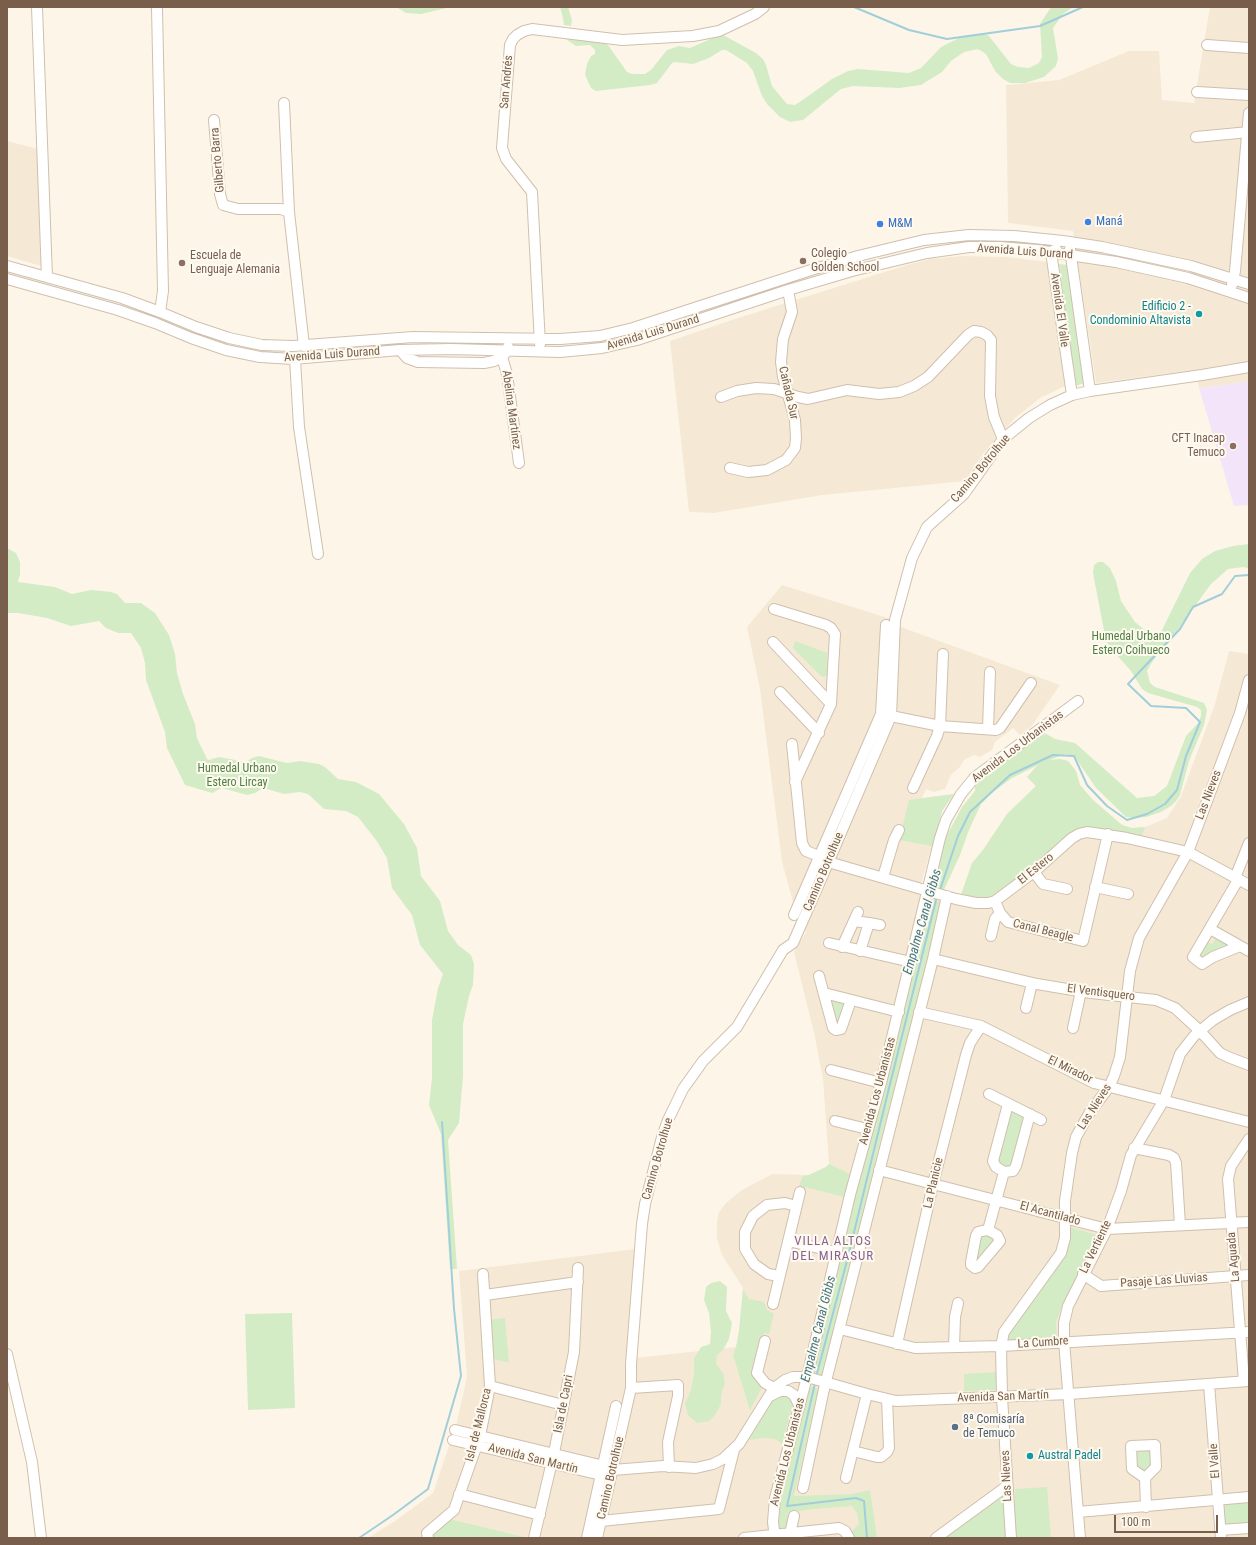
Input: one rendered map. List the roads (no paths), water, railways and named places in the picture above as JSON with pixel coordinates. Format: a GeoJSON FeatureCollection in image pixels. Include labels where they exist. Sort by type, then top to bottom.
{"type":"FeatureCollection","features":[{"type":"Feature","properties":{"kind":"street"},"geometry":{"type":"LineString","coordinates":[[37,7],[47,277]]}},
{"type":"Feature","properties":{"kind":"street","name":"San Andrés"},"geometry":{"type":"LineString","coordinates":[[539,352],[540,339],[532,192],[506,159],[502,148],[510,44],[513,39],[524,31],[532,29],[622,40],[693,36],[719,31],[755,14],[764,7]]}},
{"type":"Feature","properties":{"kind":"street"},"geometry":{"type":"LineString","coordinates":[[157,8],[164,291],[160,312]]}},
{"type":"Feature","properties":{"kind":"street"},"geometry":{"type":"LineString","coordinates":[[1207,45],[1249,48]]}},
{"type":"Feature","properties":{"kind":"street"},"geometry":{"type":"LineString","coordinates":[[1198,92],[1249,95]]}},
{"type":"Feature","properties":{"kind":"street"},"geometry":{"type":"LineString","coordinates":[[284,103],[289,212],[304,346]]}},
{"type":"Feature","properties":{"kind":"street"},"geometry":{"type":"LineString","coordinates":[[1231,291],[1234,279],[1249,113]]}},
{"type":"Feature","properties":{"kind":"street","name":"Gilberto Barra"},"geometry":{"type":"LineString","coordinates":[[214,120],[220,194],[223,205],[238,209],[281,209],[289,212]]}},
{"type":"Feature","properties":{"kind":"street"},"geometry":{"type":"LineString","coordinates":[[1196,137],[1248,132]]}},
{"type":"Feature","properties":{"kind":"street","name":"Avenida Luis Durand"},"geometry":{"type":"LineString","coordinates":[[7,266],[122,298],[196,327],[229,338],[262,345],[304,346],[413,337],[498,337],[540,339],[589,338],[622,331],[811,270],[924,240],[954,236],[1014,236],[1069,242],[1170,261],[1249,284]]}},
{"type":"Feature","properties":{"kind":"street"},"geometry":{"type":"LineString","coordinates":[[1051,252],[1069,242]]}},
{"type":"Feature","properties":{"kind":"street","name":"Avenida El Valle"},"geometry":{"type":"LineString","coordinates":[[1069,242],[1090,391]]}},
{"type":"Feature","properties":{"kind":"street","name":"Avenida Luis Durand"},"geometry":{"type":"LineString","coordinates":[[505,354],[590,350],[625,343],[788,290],[882,263],[941,250],[991,247],[1071,254],[1168,273],[1231,291],[1249,298]]}},
{"type":"Feature","properties":{"kind":"street","name":"Avenida El Valle"},"geometry":{"type":"LineString","coordinates":[[1051,252],[1072,395]]}},
{"type":"Feature","properties":{"kind":"street","name":"Avenida Luis Durand"},"geometry":{"type":"LineString","coordinates":[[7,279],[118,310],[203,343],[226,350],[260,357],[295,359],[400,350]]}},
{"type":"Feature","properties":{"kind":"street","name":"Cañada Sur"},"geometry":{"type":"LineString","coordinates":[[730,468],[748,472],[760,471],[780,464],[790,457],[794,448],[796,438],[795,420],[789,394],[783,377],[781,356],[783,339],[792,312],[788,290]]}},
{"type":"Feature","properties":{"kind":"street"},"geometry":{"type":"LineString","coordinates":[[721,396],[737,391],[756,388],[774,389],[808,399],[847,390],[879,394],[899,392],[914,386],[928,377],[968,335],[974,332],[982,332],[991,340],[990,396],[994,417],[1003,439]]}},
{"type":"Feature","properties":{"kind":"street"},"geometry":{"type":"LineString","coordinates":[[413,337],[404,342],[400,350],[407,358],[418,362],[484,363],[494,361],[505,354],[508,346],[506,341],[498,337]]}},
{"type":"Feature","properties":{"kind":"street","name":"Abelina Martínez"},"geometry":{"type":"LineString","coordinates":[[505,354],[519,463]]}},
{"type":"Feature","properties":{"kind":"street"},"geometry":{"type":"LineString","coordinates":[[295,359],[299,427],[318,554]]}},
{"type":"Feature","properties":{"kind":"street","name":"Camino Botrolhue"},"geometry":{"type":"LineString","coordinates":[[587,1538],[631,1388],[631,1364],[642,1224],[662,1137],[668,1120],[683,1089],[703,1061],[736,1027],[783,950],[793,943],[828,862],[886,715],[895,620],[912,558],[927,527],[964,494],[1003,439],[1029,418],[1050,405],[1072,395],[1090,391],[1249,367]]}},
{"type":"Feature","properties":{"kind":"street"},"geometry":{"type":"LineString","coordinates":[[774,609],[826,625],[835,634],[832,704],[795,782]]}},
{"type":"Feature","properties":{"kind":"street","name":"Camino Botrolhue"},"geometry":{"type":"LineString","coordinates":[[794,915],[819,855],[886,715],[886,625]]}},
{"type":"Feature","properties":{"kind":"street"},"geometry":{"type":"LineString","coordinates":[[773,642],[832,704]]}},
{"type":"Feature","properties":{"kind":"street"},"geometry":{"type":"LineString","coordinates":[[913,788],[937,736],[940,726],[943,654]]}},
{"type":"Feature","properties":{"kind":"street"},"geometry":{"type":"LineString","coordinates":[[988,730],[990,672]]}},
{"type":"Feature","properties":{"kind":"street","name":"Las Nieves"},"geometry":{"type":"LineString","coordinates":[[1011,1538],[1002,1397],[1001,1346],[1004,1332],[1061,1253],[1065,1238],[1065,1202],[1072,1153],[1076,1137],[1090,1112],[1109,1087],[1120,1057],[1130,971],[1139,938],[1188,852],[1245,715],[1249,680]]}},
{"type":"Feature","properties":{"kind":"street"},"geometry":{"type":"LineString","coordinates":[[886,715],[940,726],[996,730],[1000,728],[1031,683]]}},
{"type":"Feature","properties":{"kind":"street"},"geometry":{"type":"LineString","coordinates":[[780,692],[819,733]]}},
{"type":"Feature","properties":{"kind":"street","name":"Avenida Los Urbanistas"},"geometry":{"type":"LineString","coordinates":[[775,1537],[773,1514],[775,1498],[800,1405],[809,1378],[836,1252],[930,891],[943,829],[950,811],[961,794],[984,770],[1078,701]]}},
{"type":"Feature","properties":{"kind":"street"},"geometry":{"type":"LineString","coordinates":[[792,744],[795,782],[804,847],[828,862],[945,896],[976,903],[995,901]]}},
{"type":"Feature","properties":{"kind":"street"},"geometry":{"type":"LineString","coordinates":[[883,877],[894,840],[899,830]]}},
{"type":"Feature","properties":{"kind":"street","name":"El Estero"},"geometry":{"type":"LineString","coordinates":[[995,901],[1034,872],[1072,838],[1087,832],[1108,834],[1188,852],[1249,885]]}},
{"type":"Feature","properties":{"kind":"street","name":"Canal Beagle"},"geometry":{"type":"LineString","coordinates":[[995,901],[1000,913],[1008,922],[1083,941],[1108,834]]}},
{"type":"Feature","properties":{"kind":"street"},"geometry":{"type":"LineString","coordinates":[[1244,948],[1213,956],[1202,964],[1193,957],[1210,929],[1236,879],[1249,843]]}},
{"type":"Feature","properties":{"kind":"street"},"geometry":{"type":"LineString","coordinates":[[1034,872],[1043,884],[1067,889]]}},
{"type":"Feature","properties":{"kind":"street"},"geometry":{"type":"LineString","coordinates":[[1095,887],[1128,894]]}},
{"type":"Feature","properties":{"kind":"street","name":"Avenida Los Urbanistas"},"geometry":{"type":"LineString","coordinates":[[803,1488],[824,1382],[840,1329],[933,959],[945,896]]}},
{"type":"Feature","properties":{"kind":"street","name":"Canal Beagle"},"geometry":{"type":"LineString","coordinates":[[991,936],[995,919],[1000,913]]}},
{"type":"Feature","properties":{"kind":"street"},"geometry":{"type":"LineString","coordinates":[[842,947],[856,917],[880,926]]}},
{"type":"Feature","properties":{"kind":"street"},"geometry":{"type":"LineString","coordinates":[[860,951],[869,923]]}},
{"type":"Feature","properties":{"kind":"street"},"geometry":{"type":"LineString","coordinates":[[1210,929],[1244,948]]}},
{"type":"Feature","properties":{"kind":"street"},"geometry":{"type":"LineString","coordinates":[[829,944],[911,962]]}},
{"type":"Feature","properties":{"kind":"street","name":"El Ventisquero"},"geometry":{"type":"LineString","coordinates":[[933,959],[1032,983],[1080,991],[1156,1000],[1175,1008],[1200,1031],[1220,1053],[1249,1065]]}},
{"type":"Feature","properties":{"kind":"street"},"geometry":{"type":"LineString","coordinates":[[819,976],[833,1028],[836,1030],[841,1029],[851,1000]]}},
{"type":"Feature","properties":{"kind":"street"},"geometry":{"type":"LineString","coordinates":[[1026,1008],[1032,983]]}},
{"type":"Feature","properties":{"kind":"street"},"geometry":{"type":"LineString","coordinates":[[1073,1028],[1080,991]]}},
{"type":"Feature","properties":{"kind":"street"},"geometry":{"type":"LineString","coordinates":[[824,993],[898,1012]]}},
{"type":"Feature","properties":{"kind":"street","name":"La Vertiente"},"geometry":{"type":"LineString","coordinates":[[1080,1538],[1064,1342],[1064,1323],[1068,1306],[1107,1229],[1121,1191],[1128,1162],[1134,1148],[1164,1100],[1180,1054],[1189,1041],[1200,1031],[1220,1016],[1249,1002]]}},
{"type":"Feature","properties":{"kind":"street","name":"El Mirador"},"geometry":{"type":"LineString","coordinates":[[919,1012],[981,1026],[1094,1083],[1249,1122]]}},
{"type":"Feature","properties":{"kind":"street","name":"La Planicie"},"geometry":{"type":"LineString","coordinates":[[897,1344],[933,1184],[966,1055],[970,1043],[981,1026]]}},
{"type":"Feature","properties":{"kind":"street"},"geometry":{"type":"LineString","coordinates":[[831,1070],[881,1083]]}},
{"type":"Feature","properties":{"kind":"street"},"geometry":{"type":"LineString","coordinates":[[988,1094],[1041,1120]]}},
{"type":"Feature","properties":{"kind":"street"},"geometry":{"type":"LineString","coordinates":[[1008,1104],[993,1161],[996,1167],[1004,1172],[1013,1171],[1016,1166],[1030,1114]]}},
{"type":"Feature","properties":{"kind":"street"},"geometry":{"type":"LineString","coordinates":[[835,1121],[867,1129]]}},
{"type":"Feature","properties":{"kind":"street","name":"La Aguada"},"geometry":{"type":"LineString","coordinates":[[1247,1381],[1245,1332],[1236,1276],[1231,1223],[1229,1174],[1231,1166],[1249,1139]]}},
{"type":"Feature","properties":{"kind":"street"},"geometry":{"type":"LineString","coordinates":[[1134,1148],[1169,1155],[1174,1158],[1176,1163],[1180,1225]]}},
{"type":"Feature","properties":{"kind":"street","name":"El Acantilado"},"geometry":{"type":"LineString","coordinates":[[879,1170],[1107,1229],[1249,1222]]}},
{"type":"Feature","properties":{"kind":"street"},"geometry":{"type":"LineString","coordinates":[[988,1230],[1004,1172]]}},
{"type":"Feature","properties":{"kind":"street"},"geometry":{"type":"LineString","coordinates":[[773,1304],[800,1192]]}},
{"type":"Feature","properties":{"kind":"street"},"geometry":{"type":"LineString","coordinates":[[779,1276],[768,1274],[754,1264],[745,1249],[745,1232],[753,1216],[767,1205],[779,1203],[796,1206]]}},
{"type":"Feature","properties":{"kind":"street"},"geometry":{"type":"LineString","coordinates":[[788,1241],[836,1252]]}},
{"type":"Feature","properties":{"kind":"street","name":"Isla de Capri"},"geometry":{"type":"LineString","coordinates":[[534,1538],[552,1465],[574,1352],[578,1268]]}},
{"type":"Feature","properties":{"kind":"street","name":"Isla de Mallorca"},"geometry":{"type":"LineString","coordinates":[[428,1538],[427,1533],[454,1510],[478,1441],[490,1386],[483,1274]]}},
{"type":"Feature","properties":{"kind":"street","name":"Pasaje Las Lluvias"},"geometry":{"type":"LineString","coordinates":[[1083,1274],[1101,1286],[1249,1275]]}},
{"type":"Feature","properties":{"kind":"street"},"geometry":{"type":"LineString","coordinates":[[485,1295],[578,1282]]}},
{"type":"Feature","properties":{"kind":"street"},"geometry":{"type":"LineString","coordinates":[[954,1347],[955,1317],[958,1303]]}},
{"type":"Feature","properties":{"kind":"street","name":"La Cumbre"},"geometry":{"type":"LineString","coordinates":[[840,1329],[915,1348],[1001,1346],[1245,1332]]}},
{"type":"Feature","properties":{"kind":"street"},"geometry":{"type":"LineString","coordinates":[[765,1341],[757,1373],[771,1392],[788,1391],[794,1395],[800,1405]]}},
{"type":"Feature","properties":{"kind":"street"},"geometry":{"type":"LineString","coordinates":[[7,1354],[32,1462],[41,1538]]}},
{"type":"Feature","properties":{"kind":"street","name":"Avenida San Martín"},"geometry":{"type":"LineString","coordinates":[[454,1435],[478,1441],[552,1465],[606,1470],[704,1467],[723,1458],[734,1450],[771,1392],[781,1382],[789,1378],[809,1378],[896,1401],[1069,1394],[1247,1381]]}},
{"type":"Feature","properties":{"kind":"street","name":"El Valle"},"geometry":{"type":"LineString","coordinates":[[1209,1384],[1220,1534]]}},
{"type":"Feature","properties":{"kind":"street"},"geometry":{"type":"LineString","coordinates":[[631,1388],[678,1385],[678,1396],[668,1442],[669,1467]]}},
{"type":"Feature","properties":{"kind":"street"},"geometry":{"type":"LineString","coordinates":[[490,1386],[563,1405]]}},
{"type":"Feature","properties":{"kind":"street"},"geometry":{"type":"LineString","coordinates":[[846,1478],[867,1394]]}},
{"type":"Feature","properties":{"kind":"street"},"geometry":{"type":"LineString","coordinates":[[853,1451],[881,1457],[890,1448],[887,1399]]}},
{"type":"Feature","properties":{"kind":"street","name":"Camino Botrolhue"},"geometry":{"type":"LineString","coordinates":[[597,1538],[601,1522],[606,1470],[616,1406]]}},
{"type":"Feature","properties":{"kind":"street","name":"Avenida San Martín"},"geometry":{"type":"LineString","coordinates":[[478,1441],[554,1453],[606,1470]]}},
{"type":"Feature","properties":{"kind":"street"},"geometry":{"type":"LineString","coordinates":[[601,1522],[719,1509],[734,1450]]}},
{"type":"Feature","properties":{"kind":"street"},"geometry":{"type":"LineString","coordinates":[[1145,1478],[1146,1507]]}},
{"type":"Feature","properties":{"kind":"street"},"geometry":{"type":"LineString","coordinates":[[936,1538],[1007,1486]]}},
{"type":"Feature","properties":{"kind":"street"},"geometry":{"type":"LineString","coordinates":[[459,1494],[540,1515]]}},
{"type":"Feature","properties":{"kind":"street"},"geometry":{"type":"LineString","coordinates":[[1078,1512],[1249,1497]]}},
{"type":"Feature","properties":{"kind":"street","name":"Avenida Los Urbanistas"},"geometry":{"type":"LineString","coordinates":[[791,1536],[794,1516]]}},
{"type":"Feature","properties":{"kind":"street"},"geometry":{"type":"LineString","coordinates":[[744,1538],[791,1536],[839,1528],[845,1531],[849,1538]]}},
{"type":"Feature","properties":{"kind":"street"},"geometry":{"type":"LineString","coordinates":[[1220,1534],[1249,1528]]}},
{"type":"Feature","properties":{"kind":"waterway","name":"Empalme Canal Gibbs"},"geometry":{"type":"LineString","coordinates":[[854,7],[909,30],[947,39],[1040,26],[1083,7]]}},
{"type":"Feature","properties":{"kind":"waterway","name":"Empalme Canal Gibbs"},"geometry":{"type":"LineString","coordinates":[[940,890],[958,836],[970,812],[1010,775],[1053,755],[1074,756],[1087,785],[1107,806],[1127,820],[1147,814],[1165,804],[1177,790],[1186,756],[1200,722],[1186,708],[1151,706],[1128,684],[1180,629],[1193,607],[1222,594],[1235,576],[1249,575]]}},
{"type":"Feature","properties":{"kind":"waterway","name":"Empalme Canal Gibbs"},"geometry":{"type":"LineString","coordinates":[[816,1377],[848,1257],[937,896]]}},
{"type":"Feature","properties":{"kind":"waterway"},"geometry":{"type":"LineString","coordinates":[[359,1538],[428,1489],[461,1376],[454,1309],[442,1122]]}},
{"type":"Feature","properties":{"kind":"waterway","name":"Empalme Canal Gibbs"},"geometry":{"type":"LineString","coordinates":[[815,1383],[787,1506],[856,1498],[864,1501],[867,1538]]}},
{"type":"Feature","properties":{"kind":"place","name":"Maná"},"geometry":{"type":"Point","coordinates":[1088,222]}},
{"type":"Feature","properties":{"kind":"place","name":"M&M"},"geometry":{"type":"Point","coordinates":[880,224]}},
{"type":"Feature","properties":{"kind":"place","name":"Colegio Golden School"},"geometry":{"type":"Point","coordinates":[803,261]}},
{"type":"Feature","properties":{"kind":"place","name":"Escuela de Lenguaje Alemania"},"geometry":{"type":"Point","coordinates":[182,263]}},
{"type":"Feature","properties":{"kind":"place","name":"Edificio 2 - Condominio Altavista"},"geometry":{"type":"Point","coordinates":[1199,314]}},
{"type":"Feature","properties":{"kind":"place","name":"CFT Inacap Temuco"},"geometry":{"type":"Point","coordinates":[1233,446]}},
{"type":"Feature","properties":{"kind":"place","name":"8ª Comisaría de Temuco"},"geometry":{"type":"Point","coordinates":[955,1427]}},
{"type":"Feature","properties":{"kind":"place","name":"Austral Padel"},"geometry":{"type":"Point","coordinates":[1030,1456]}},
{"type":"Feature","properties":{"kind":"district","name":"VILLA ALTOS DEL MIRASUR"},"geometry":{"type":"Point","coordinates":[833,1250]}},
{"type":"Feature","properties":{"kind":"park label","name":"Humedal Urbano Estero Coihueco"},"geometry":{"type":"Point","coordinates":[1131,644]}},
{"type":"Feature","properties":{"kind":"park label","name":"Humedal Urbano Estero Lircay"},"geometry":{"type":"Point","coordinates":[237,776]}}]}
